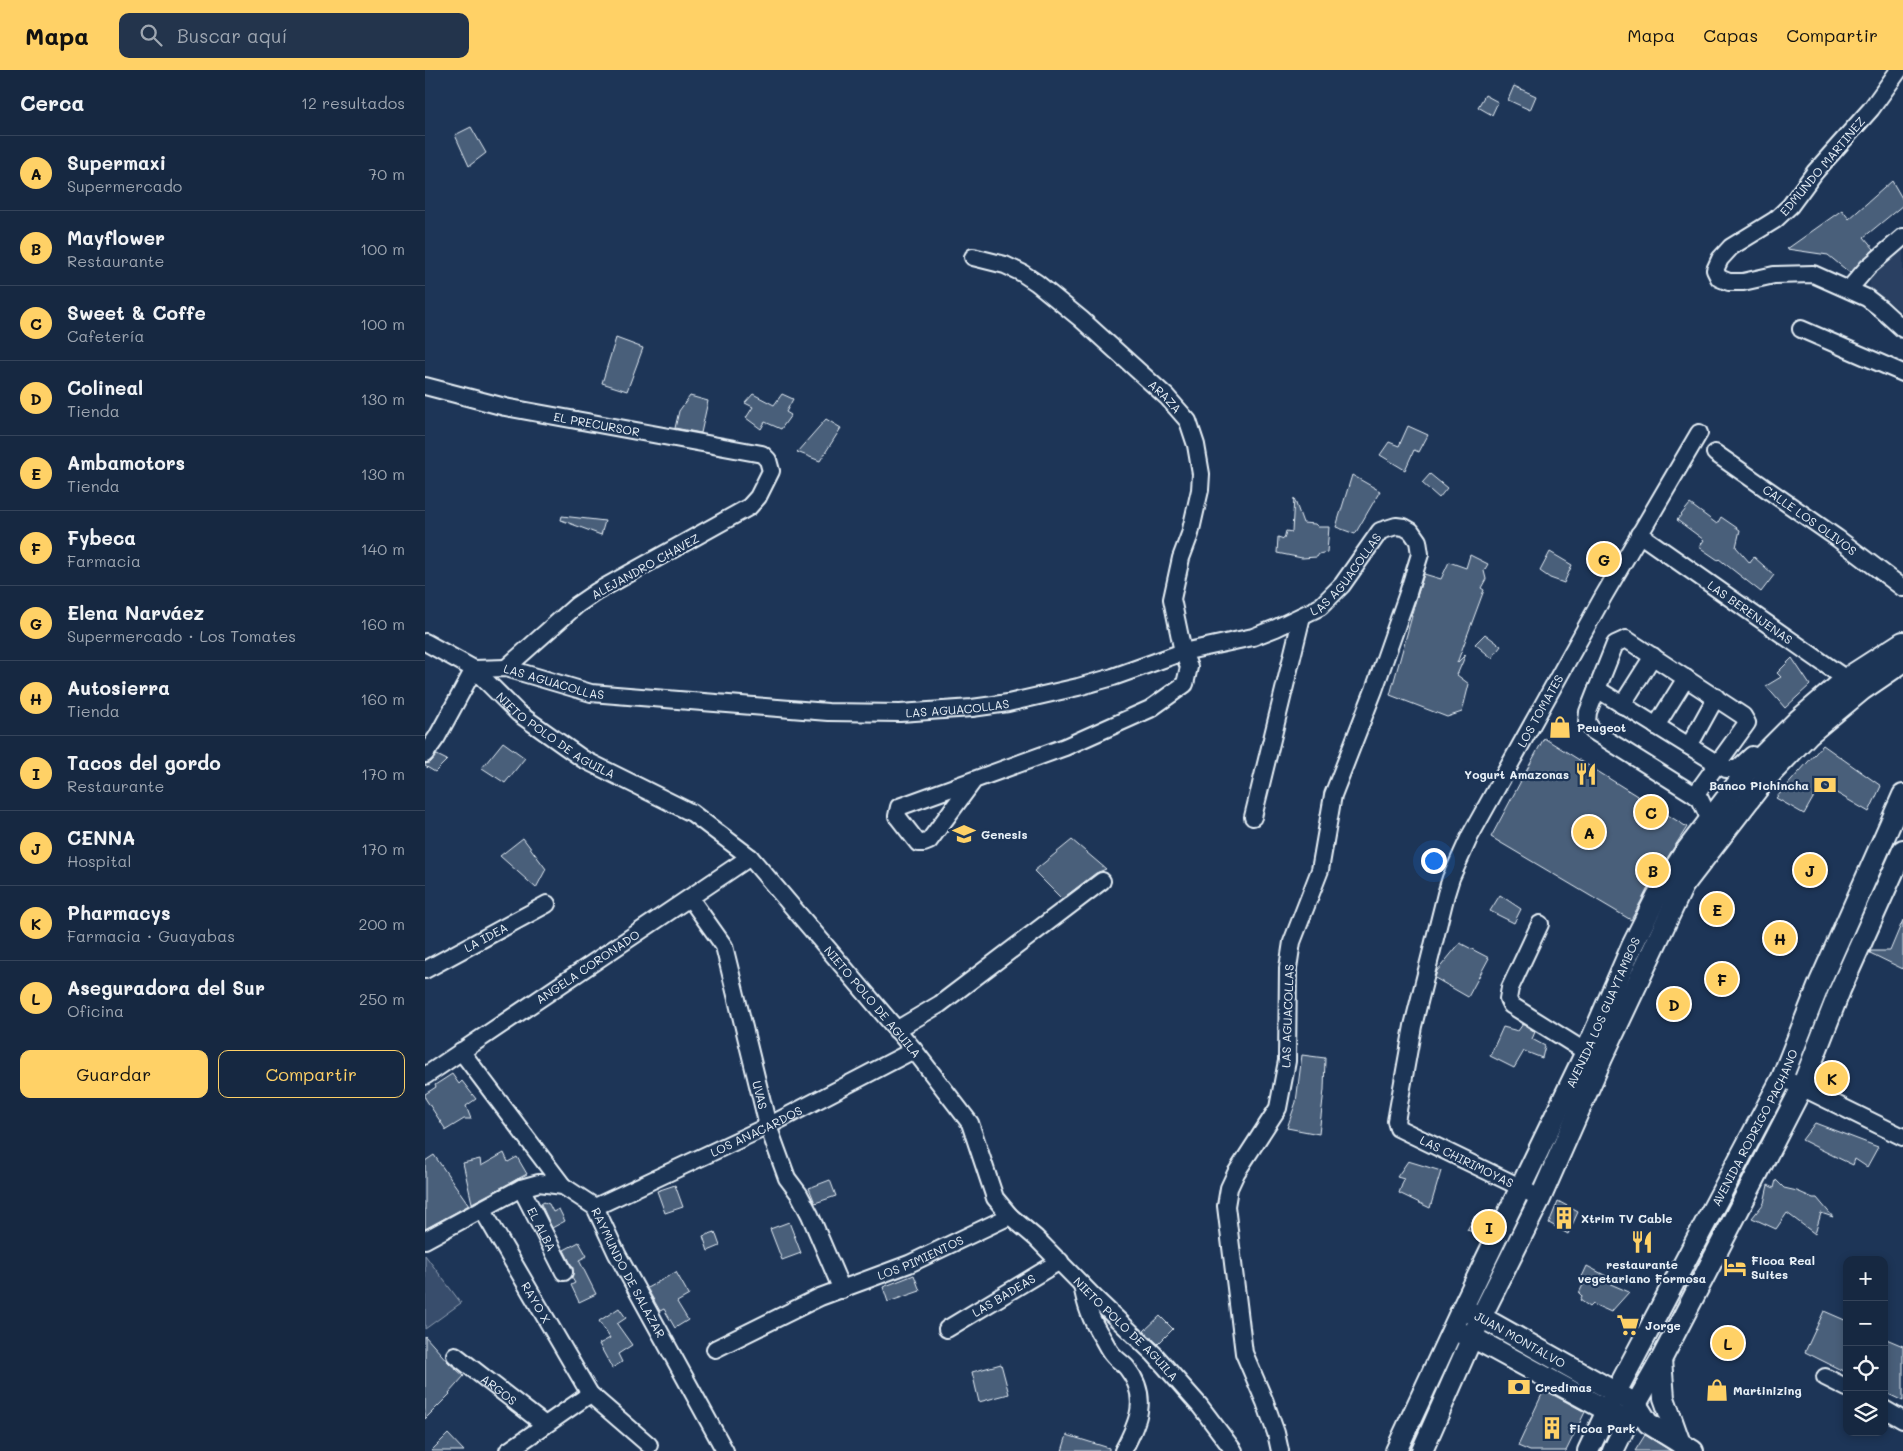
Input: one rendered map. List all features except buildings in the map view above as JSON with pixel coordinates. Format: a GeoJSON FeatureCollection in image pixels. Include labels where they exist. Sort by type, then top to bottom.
{"type":"FeatureCollection","features":[{"type":"Feature","properties":{"kind":"main road","name":"AVENIDA LOS GUAYTAMBOS"},"geometry":{"type":"LineString","coordinates":[[1422,1451],[1481,1316],[1540,1199],[1594,1055],[1632,946],[1657,896],[1683,855],[1710,820],[1755,777],[1809,734],[1855,684],[1903,642]]}},
{"type":"Feature","properties":{"kind":"main road","name":"AVENIDA LOS GUAYTAMBOS"},"geometry":{"type":"LineString","coordinates":[[1397,1451],[1462,1309],[1522,1188],[1677,902],[1683,886],[1777,741],[1799,719],[1855,684],[1903,662]]}},
{"type":"Feature","properties":{"kind":"main road","name":"AVENIDA RODRIGO PACHANO"},"geometry":{"type":"LineString","coordinates":[[1588,1451],[1616,1392],[1782,1078],[1820,982],[1901,807]]}},
{"type":"Feature","properties":{"kind":"main road","name":"AVENIDA RODRIGO PACHANO"},"geometry":{"type":"LineString","coordinates":[[1613,1451],[1631,1413],[1661,1360],[1802,1087],[1841,990],[1903,850]]}},
{"type":"Feature","properties":{"kind":"main road"},"geometry":{"type":"LineString","coordinates":[[1657,896],[1677,902]]}},
{"type":"Feature","properties":{"kind":"main road"},"geometry":{"type":"LineString","coordinates":[[1820,982],[1841,990]]}},
{"type":"Feature","properties":{"kind":"main road","name":"JUAN MONTALVO"},"geometry":{"type":"LineString","coordinates":[[1462,1309],[1481,1316],[1616,1392],[1631,1413],[1686,1447]]}},
{"type":"Feature","properties":{"kind":"main road","name":"JUAN MONTALVO"},"geometry":{"type":"LineString","coordinates":[[1453,1329],[1472,1337],[1607,1411],[1631,1413]]}},
{"type":"Feature","properties":{"kind":"main road"},"geometry":{"type":"LineString","coordinates":[[1661,1360],[1664,1398],[1686,1447]]}},
{"type":"Feature","properties":{"kind":"street","name":"EDMUNDO MARTINEZ"},"geometry":{"type":"LineString","coordinates":[[1899,70],[1871,109],[1815,172],[1790,206],[1775,220],[1731,247],[1715,270],[1719,278],[1729,282],[1743,282],[1774,275],[1813,274],[1849,289],[1881,308],[1903,329]]}},
{"type":"Feature","properties":{"kind":"street"},"geometry":{"type":"LineString","coordinates":[[1849,289],[1867,267],[1903,237]]}},
{"type":"Feature","properties":{"kind":"street","name":"ARAZA"},"geometry":{"type":"LineString","coordinates":[[973,257],[1005,265],[1022,273],[1052,295],[1167,397],[1189,420],[1201,474],[1198,504],[1181,558],[1172,599],[1183,652],[1189,667],[1185,684],[1151,709],[1065,747],[899,807],[897,816],[918,843],[924,844],[929,841],[974,780]]}},
{"type":"Feature","properties":{"kind":"street"},"geometry":{"type":"LineString","coordinates":[[1801,329],[1903,373]]}},
{"type":"Feature","properties":{"kind":"street","name":"EL PRECURSOR"},"geometry":{"type":"LineString","coordinates":[[425,386],[505,407],[761,454],[769,460]]}},
{"type":"Feature","properties":{"kind":"street","name":"LOS TOMATES"},"geometry":{"type":"LineString","coordinates":[[1396,1121],[1413,1026],[1436,928],[1451,878],[1470,836],[1639,534],[1699,433]]}},
{"type":"Feature","properties":{"kind":"street","name":"CALLE LOS OLIVOS"},"geometry":{"type":"LineString","coordinates":[[1715,453],[1837,538],[1903,588]]}},
{"type":"Feature","properties":{"kind":"street","name":"ALEJANDRO CHAVEZ"},"geometry":{"type":"LineString","coordinates":[[507,668],[577,605],[596,592],[749,507],[758,497],[771,471],[769,460]]}},
{"type":"Feature","properties":{"kind":"street","name":"LAS AGUACOLLAS"},"geometry":{"type":"LineString","coordinates":[[474,668],[507,668],[591,693],[828,712],[936,712],[1008,703],[1104,680],[1183,652],[1253,637],[1302,616],[1320,607],[1331,596],[1381,531],[1392,526],[1408,529],[1417,538],[1420,545],[1420,554],[1374,690],[1333,795],[1320,870],[1292,942],[1288,968],[1287,1061],[1278,1108],[1236,1173],[1229,1188],[1226,1206],[1244,1353],[1265,1402],[1276,1432],[1280,1451]]}},
{"type":"Feature","properties":{"kind":"street","name":"LAS BERENJENAS"},"geometry":{"type":"LineString","coordinates":[[1639,534],[1855,684]]}},
{"type":"Feature","properties":{"kind":"street"},"geometry":{"type":"LineString","coordinates":[[1253,817],[1302,616]]}},
{"type":"Feature","properties":{"kind":"street"},"geometry":{"type":"LineString","coordinates":[[1695,795],[1747,723],[1743,716],[1653,656],[1626,639],[1620,640],[1615,644],[1588,712],[1587,722],[1593,731],[1695,795],[1700,799],[1710,820]]}},
{"type":"Feature","properties":{"kind":"street","name":"NIETO POLO DE AGUILA"},"geometry":{"type":"LineString","coordinates":[[425,642],[474,668],[518,713],[583,759],[692,813],[750,856],[914,1050],[970,1123],[995,1198],[1010,1216],[1060,1261],[1082,1285],[1154,1354],[1200,1406],[1235,1451]]}},
{"type":"Feature","properties":{"kind":"street"},"geometry":{"type":"LineString","coordinates":[[1622,705],[1653,656]]}},
{"type":"Feature","properties":{"kind":"street"},"geometry":{"type":"LineString","coordinates":[[425,754],[437,737],[474,668]]}},
{"type":"Feature","properties":{"kind":"street"},"geometry":{"type":"LineString","coordinates":[[1656,726],[1686,678]]}},
{"type":"Feature","properties":{"kind":"street"},"geometry":{"type":"LineString","coordinates":[[1597,689],[1727,769],[1737,770],[1767,743],[1777,741]]}},
{"type":"Feature","properties":{"kind":"street"},"geometry":{"type":"LineString","coordinates":[[1689,746],[1715,697]]}},
{"type":"Feature","properties":{"kind":"street","name":"ANGELA CORONADO"},"geometry":{"type":"LineString","coordinates":[[425,1076],[750,856]]}},
{"type":"Feature","properties":{"kind":"street"},"geometry":{"type":"LineString","coordinates":[[896,1030],[940,1004],[1101,882]]}},
{"type":"Feature","properties":{"kind":"street","name":"UVAS"},"geometry":{"type":"LineString","coordinates":[[690,898],[723,946],[768,1126],[787,1178],[799,1194],[810,1215],[835,1292]]}},
{"type":"Feature","properties":{"kind":"street","name":"LA IDEA"},"geometry":{"type":"LineString","coordinates":[[425,970],[547,904]]}},
{"type":"Feature","properties":{"kind":"street"},"geometry":{"type":"LineString","coordinates":[[1540,924],[1510,988],[1508,999],[1511,1005],[1594,1055]]}},
{"type":"Feature","properties":{"kind":"street"},"geometry":{"type":"LineString","coordinates":[[461,1050],[563,1186]]}},
{"type":"Feature","properties":{"kind":"street","name":"LOS ANACARDOS"},"geometry":{"type":"LineString","coordinates":[[595,1207],[768,1126],[914,1050]]}},
{"type":"Feature","properties":{"kind":"street"},"geometry":{"type":"LineString","coordinates":[[1782,1078],[1903,1137]]}},
{"type":"Feature","properties":{"kind":"street","name":"LAS CHIRIMOYAS"},"geometry":{"type":"LineString","coordinates":[[1396,1121],[1398,1128],[1522,1188],[1540,1199]]}},
{"type":"Feature","properties":{"kind":"street","name":"RAYMUNDO DE SALAZAR"},"geometry":{"type":"LineString","coordinates":[[425,1240],[521,1188],[539,1183],[563,1186],[595,1207],[617,1254],[725,1451]]}},
{"type":"Feature","properties":{"kind":"street","name":"EL ALBA"},"geometry":{"type":"LineString","coordinates":[[521,1188],[564,1272]]}},
{"type":"Feature","properties":{"kind":"street","name":"RAYO X"},"geometry":{"type":"LineString","coordinates":[[482,1209],[590,1394],[649,1445]]}},
{"type":"Feature","properties":{"kind":"street","name":"LOS PIMIENTOS"},"geometry":{"type":"LineString","coordinates":[[715,1349],[820,1296],[909,1264],[1010,1216]]}},
{"type":"Feature","properties":{"kind":"street","name":"LAS BADEAS"},"geometry":{"type":"LineString","coordinates":[[947,1329],[1060,1261]]}},
{"type":"Feature","properties":{"kind":"street"},"geometry":{"type":"LineString","coordinates":[[1082,1285],[1086,1307],[1092,1320],[1113,1356],[1131,1374],[1138,1389],[1139,1416],[1123,1451]]}},
{"type":"Feature","properties":{"kind":"street","name":"ARGOS"},"geometry":{"type":"LineString","coordinates":[[455,1354],[545,1425]]}},
{"type":"Feature","properties":{"kind":"street"},"geometry":{"type":"LineString","coordinates":[[1825,1376],[1843,1386]]}},
{"type":"Feature","properties":{"kind":"street"},"geometry":{"type":"LineString","coordinates":[[509,1451],[590,1394]]}},
{"type":"Feature","properties":{"kind":"street"},"geometry":{"type":"LineString","coordinates":[[1888,1411],[1903,1420]]}},
{"type":"Feature","properties":{"kind":"shaded area"},"geometry":{"type":"Polygon","coordinates":[[[1903,240],[1903,312],[1869,289],[1871,274],[1903,240]]]}},
{"type":"Feature","properties":{"kind":"shaded area"},"geometry":{"type":"Polygon","coordinates":[[[425,1255],[461,1303],[425,1329],[425,1255]]]}},
{"type":"Feature","properties":{"kind":"place","name":"Elena Narváez"},"geometry":{"type":"Point","coordinates":[1604,559]}},
{"type":"Feature","properties":{"kind":"place","name":"Peugeot"},"geometry":{"type":"Point","coordinates":[1560,727]}},
{"type":"Feature","properties":{"kind":"place","name":"Yogurt Amazonas"},"geometry":{"type":"Point","coordinates":[1586,774]}},
{"type":"Feature","properties":{"kind":"place","name":"Banco Pichincha"},"geometry":{"type":"Point","coordinates":[1825,785]}},
{"type":"Feature","properties":{"kind":"place","name":"Sweet & Coffe"},"geometry":{"type":"Point","coordinates":[1651,812]}},
{"type":"Feature","properties":{"kind":"place","name":"Supermaxi"},"geometry":{"type":"Point","coordinates":[1589,832]}},
{"type":"Feature","properties":{"kind":"place","name":"Genesis"},"geometry":{"type":"Point","coordinates":[964,834]}},
{"type":"Feature","properties":{"kind":"place","name":"Mayflower"},"geometry":{"type":"Point","coordinates":[1653,870]}},
{"type":"Feature","properties":{"kind":"place","name":"CENNA"},"geometry":{"type":"Point","coordinates":[1810,870]}},
{"type":"Feature","properties":{"kind":"place","name":"Ambamotors"},"geometry":{"type":"Point","coordinates":[1717,909]}},
{"type":"Feature","properties":{"kind":"place","name":"Autosierra"},"geometry":{"type":"Point","coordinates":[1780,938]}},
{"type":"Feature","properties":{"kind":"place","name":"Fybeca"},"geometry":{"type":"Point","coordinates":[1722,979]}},
{"type":"Feature","properties":{"kind":"place","name":"Colineal"},"geometry":{"type":"Point","coordinates":[1674,1004]}},
{"type":"Feature","properties":{"kind":"place","name":"Pharmacys"},"geometry":{"type":"Point","coordinates":[1832,1078]}},
{"type":"Feature","properties":{"kind":"place","name":"Xtrim TV Cable"},"geometry":{"type":"Point","coordinates":[1564,1218]}},
{"type":"Feature","properties":{"kind":"place","name":"Tacos del gordo"},"geometry":{"type":"Point","coordinates":[1489,1227]}},
{"type":"Feature","properties":{"kind":"place","name":"restaurante vegetariano Formosa"},"geometry":{"type":"Point","coordinates":[1642,1242]}},
{"type":"Feature","properties":{"kind":"place","name":"Ficoa Real Suites"},"geometry":{"type":"Point","coordinates":[1735,1267]}},
{"type":"Feature","properties":{"kind":"place","name":"Jorge"},"geometry":{"type":"Point","coordinates":[1628,1325]}},
{"type":"Feature","properties":{"kind":"place","name":"Aseguradora del Sur"},"geometry":{"type":"Point","coordinates":[1728,1343]}},
{"type":"Feature","properties":{"kind":"place","name":"Credimas"},"geometry":{"type":"Point","coordinates":[1519,1387]}},
{"type":"Feature","properties":{"kind":"place","name":"Martinizing"},"geometry":{"type":"Point","coordinates":[1717,1390]}},
{"type":"Feature","properties":{"kind":"place","name":"Ficoa Park"},"geometry":{"type":"Point","coordinates":[1552,1428]}}]}
